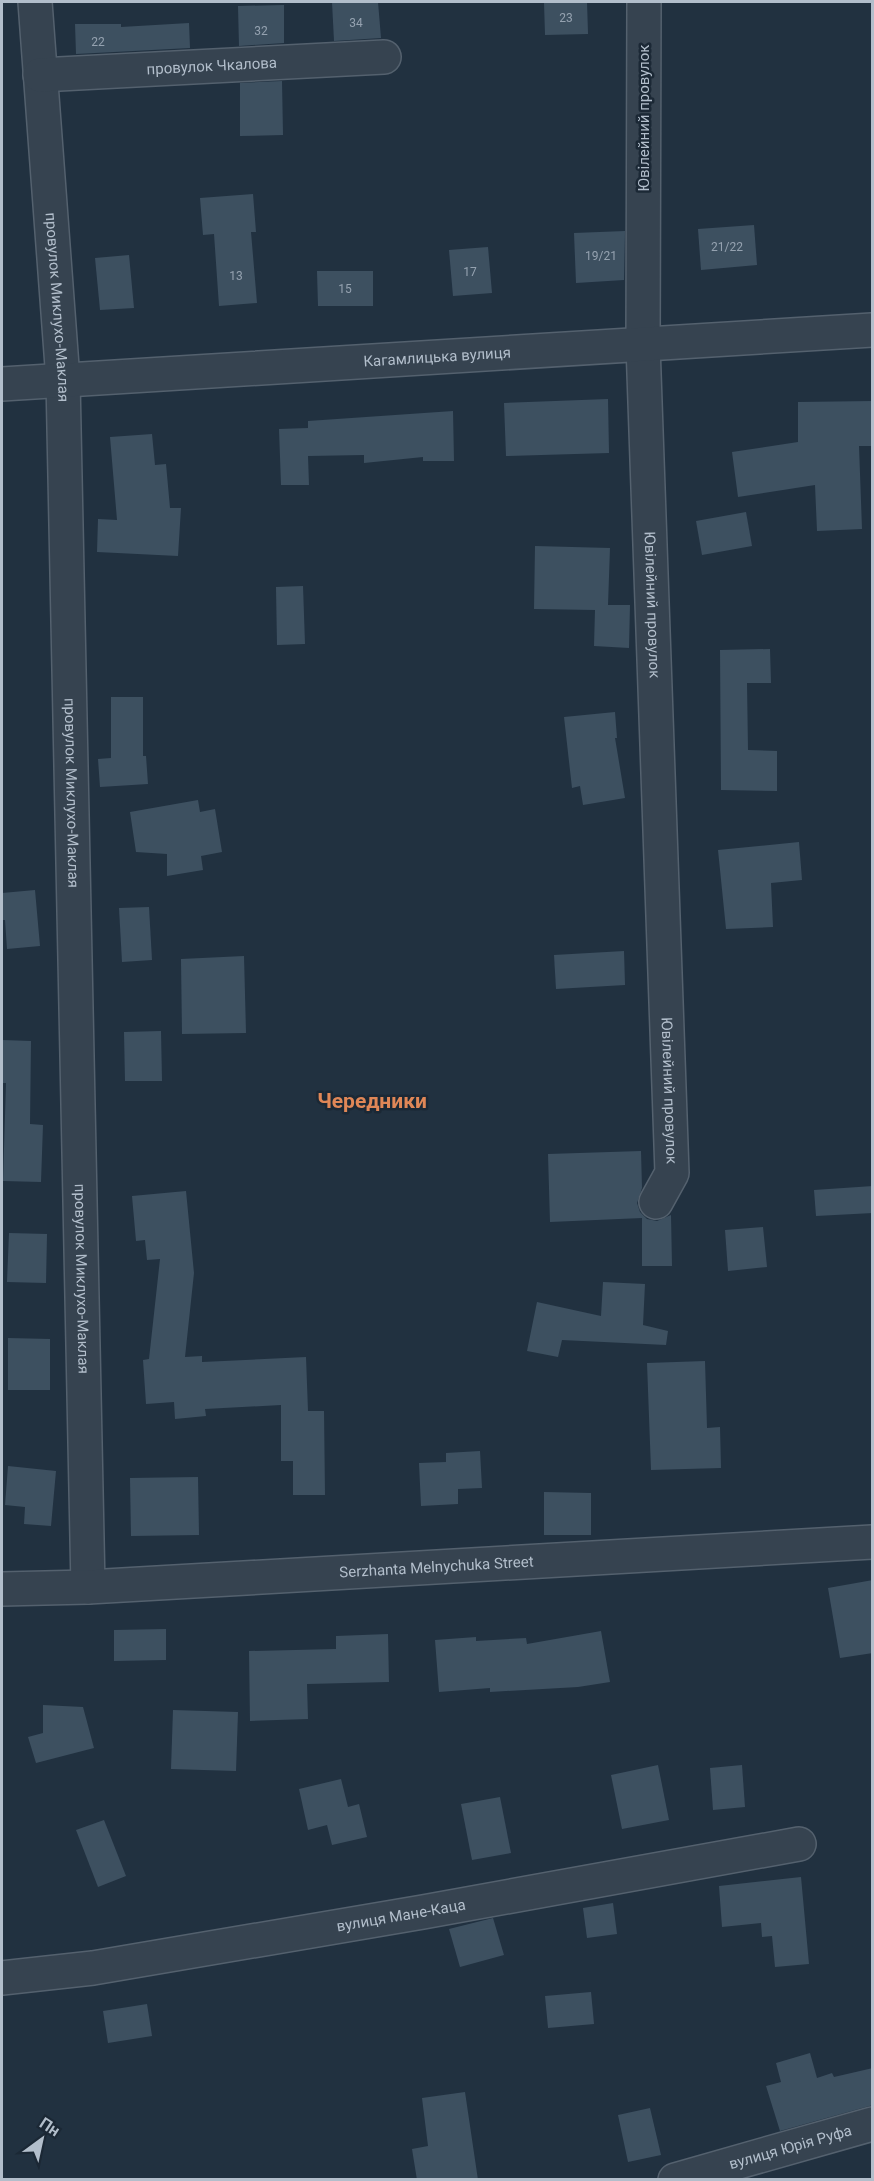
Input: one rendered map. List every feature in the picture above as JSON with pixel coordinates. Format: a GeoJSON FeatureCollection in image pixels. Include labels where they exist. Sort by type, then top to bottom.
{"type":"FeatureCollection","features":[{"type":"Feature","properties":{"kind":"street","name":"провулок Миклухо-Маклая"},"geometry":{"type":"LineString","coordinates":[[35,2],[63,380],[88,1587]]}},
{"type":"Feature","properties":{"kind":"street","name":"Ювілейний провулок"},"geometry":{"type":"LineString","coordinates":[[644,2],[643,345],[672,1173],[656,1202]]}},
{"type":"Feature","properties":{"kind":"street","name":"провулок Чкалова"},"geometry":{"type":"LineString","coordinates":[[40,75],[384,57]]}},
{"type":"Feature","properties":{"kind":"street","name":"Кагамлицька вулиця"},"geometry":{"type":"LineString","coordinates":[[2,384],[873,330]]}},
{"type":"Feature","properties":{"kind":"street","name":"Serzhanta Melnychuka Street"},"geometry":{"type":"LineString","coordinates":[[2,1589],[88,1587],[873,1542]]}},
{"type":"Feature","properties":{"kind":"street","name":"вулиця Мане-Каца"},"geometry":{"type":"LineString","coordinates":[[2,1978],[129,1962],[799,1844]]}},
{"type":"Feature","properties":{"kind":"street","name":"вулиця Юрія Руфа"},"geometry":{"type":"LineString","coordinates":[[675,2180],[873,2124]]}},
{"type":"Feature","properties":{"kind":"building"},"geometry":{"type":"Polygon","coordinates":[[[332,2],[378,2],[381,38],[334,41],[332,2]]]}},
{"type":"Feature","properties":{"kind":"building"},"geometry":{"type":"Polygon","coordinates":[[[544,2],[587,2],[588,34],[545,35],[544,2]]]}},
{"type":"Feature","properties":{"kind":"building"},"geometry":{"type":"Polygon","coordinates":[[[284,5],[284,43],[239,46],[238,6],[284,5]]]}},
{"type":"Feature","properties":{"kind":"building"},"geometry":{"type":"Polygon","coordinates":[[[189,23],[190,48],[76,54],[75,24],[121,24],[121,27],[189,23]]]}},
{"type":"Feature","properties":{"kind":"building"},"geometry":{"type":"Polygon","coordinates":[[[282,81],[283,135],[240,136],[240,83],[282,81]]]}},
{"type":"Feature","properties":{"kind":"building"},"geometry":{"type":"Polygon","coordinates":[[[253,194],[256,232],[251,232],[257,303],[219,306],[214,234],[203,235],[200,198],[253,194]]]}},
{"type":"Feature","properties":{"kind":"building"},"geometry":{"type":"Polygon","coordinates":[[[754,225],[757,265],[701,270],[698,229],[754,225]]]}},
{"type":"Feature","properties":{"kind":"building"},"geometry":{"type":"Polygon","coordinates":[[[625,231],[624,280],[576,283],[574,233],[625,231]]]}},
{"type":"Feature","properties":{"kind":"building"},"geometry":{"type":"Polygon","coordinates":[[[488,247],[492,293],[453,296],[449,250],[488,247]]]}},
{"type":"Feature","properties":{"kind":"building"},"geometry":{"type":"Polygon","coordinates":[[[129,255],[134,308],[100,310],[95,258],[129,255]]]}},
{"type":"Feature","properties":{"kind":"building"},"geometry":{"type":"Polygon","coordinates":[[[317,271],[373,271],[373,306],[318,306],[317,271]]]}},
{"type":"Feature","properties":{"kind":"building"},"geometry":{"type":"Polygon","coordinates":[[[608,399],[609,453],[506,456],[504,403],[608,399]]]}},
{"type":"Feature","properties":{"kind":"building"},"geometry":{"type":"Polygon","coordinates":[[[873,401],[873,446],[859,446],[862,529],[817,531],[815,485],[738,497],[732,452],[798,442],[798,402],[873,401]]]}},
{"type":"Feature","properties":{"kind":"building"},"geometry":{"type":"Polygon","coordinates":[[[453,411],[454,461],[423,461],[423,457],[364,463],[364,455],[308,456],[309,485],[281,485],[279,429],[308,428],[308,421],[453,411]]]}},
{"type":"Feature","properties":{"kind":"building"},"geometry":{"type":"Polygon","coordinates":[[[152,434],[155,465],[166,464],[170,508],[181,508],[178,556],[97,552],[98,519],[117,520],[110,437],[152,434]]]}},
{"type":"Feature","properties":{"kind":"building"},"geometry":{"type":"Polygon","coordinates":[[[746,512],[752,546],[702,555],[696,521],[746,512]]]}},
{"type":"Feature","properties":{"kind":"building"},"geometry":{"type":"Polygon","coordinates":[[[535,546],[610,548],[608,605],[630,605],[629,648],[594,646],[595,610],[534,609],[535,546]]]}},
{"type":"Feature","properties":{"kind":"building"},"geometry":{"type":"Polygon","coordinates":[[[303,586],[305,644],[277,645],[276,587],[303,586]]]}},
{"type":"Feature","properties":{"kind":"building"},"geometry":{"type":"Polygon","coordinates":[[[770,649],[771,683],[747,683],[748,750],[777,751],[777,791],[721,790],[720,650],[770,649]]]}},
{"type":"Feature","properties":{"kind":"building"},"geometry":{"type":"Polygon","coordinates":[[[111,697],[143,697],[143,756],[146,756],[148,784],[100,787],[98,759],[111,758],[111,697]]]}},
{"type":"Feature","properties":{"kind":"building"},"geometry":{"type":"Polygon","coordinates":[[[615,712],[617,738],[615,738],[625,798],[583,805],[580,786],[572,788],[564,717],[615,712]]]}},
{"type":"Feature","properties":{"kind":"building"},"geometry":{"type":"Polygon","coordinates":[[[198,800],[200,812],[215,809],[222,852],[201,856],[203,870],[167,876],[167,854],[136,852],[130,812],[198,800]]]}},
{"type":"Feature","properties":{"kind":"building"},"geometry":{"type":"Polygon","coordinates":[[[799,842],[802,880],[771,883],[773,927],[726,929],[718,850],[799,842]]]}},
{"type":"Feature","properties":{"kind":"building"},"geometry":{"type":"Polygon","coordinates":[[[35,890],[40,946],[7,949],[5,920],[2,920],[2,893],[35,890]]]}},
{"type":"Feature","properties":{"kind":"building"},"geometry":{"type":"Polygon","coordinates":[[[149,907],[152,960],[122,962],[119,908],[149,907]]]}},
{"type":"Feature","properties":{"kind":"building"},"geometry":{"type":"Polygon","coordinates":[[[624,951],[625,985],[556,989],[554,955],[624,951]]]}},
{"type":"Feature","properties":{"kind":"building"},"geometry":{"type":"Polygon","coordinates":[[[244,956],[246,1033],[182,1034],[181,959],[244,956]]]}},
{"type":"Feature","properties":{"kind":"building"},"geometry":{"type":"Polygon","coordinates":[[[161,1031],[162,1081],[125,1081],[124,1032],[161,1031]]]}},
{"type":"Feature","properties":{"kind":"building"},"geometry":{"type":"Polygon","coordinates":[[[2,1040],[31,1041],[30,1124],[43,1125],[41,1182],[3,1181],[6,1083],[2,1083],[2,1040]]]}},
{"type":"Feature","properties":{"kind":"building"},"geometry":{"type":"Polygon","coordinates":[[[641,1151],[642,1188],[637,1203],[640,1212],[647,1219],[657,1221],[671,1215],[672,1266],[642,1266],[642,1218],[550,1222],[548,1154],[641,1151]]]}},
{"type":"Feature","properties":{"kind":"building"},"geometry":{"type":"Polygon","coordinates":[[[873,1186],[873,1213],[816,1216],[814,1190],[873,1186]]]}},
{"type":"Feature","properties":{"kind":"building"},"geometry":{"type":"Polygon","coordinates":[[[186,1191],[194,1273],[185,1357],[202,1356],[202,1362],[306,1357],[308,1411],[324,1411],[325,1495],[293,1495],[293,1461],[281,1461],[281,1405],[205,1409],[206,1416],[175,1419],[174,1402],[146,1404],[143,1360],[149,1359],[160,1259],[147,1260],[145,1240],[136,1241],[132,1196],[186,1191]]]}},
{"type":"Feature","properties":{"kind":"building"},"geometry":{"type":"Polygon","coordinates":[[[763,1227],[767,1267],[728,1271],[725,1230],[763,1227]]]}},
{"type":"Feature","properties":{"kind":"building"},"geometry":{"type":"Polygon","coordinates":[[[9,1233],[47,1234],[46,1283],[7,1282],[9,1233]]]}},
{"type":"Feature","properties":{"kind":"building"},"geometry":{"type":"Polygon","coordinates":[[[603,1282],[645,1284],[643,1325],[668,1331],[666,1345],[562,1340],[558,1357],[527,1351],[537,1302],[601,1316],[603,1282]]]}},
{"type":"Feature","properties":{"kind":"building"},"geometry":{"type":"Polygon","coordinates":[[[8,1338],[50,1339],[50,1390],[8,1390],[8,1338]]]}},
{"type":"Feature","properties":{"kind":"building"},"geometry":{"type":"Polygon","coordinates":[[[705,1361],[707,1428],[720,1427],[721,1468],[651,1470],[647,1363],[705,1361]]]}},
{"type":"Feature","properties":{"kind":"building"},"geometry":{"type":"Polygon","coordinates":[[[480,1451],[482,1488],[458,1489],[458,1504],[421,1506],[419,1463],[446,1462],[446,1453],[480,1451]]]}},
{"type":"Feature","properties":{"kind":"building"},"geometry":{"type":"Polygon","coordinates":[[[8,1466],[56,1471],[51,1526],[24,1524],[25,1507],[5,1505],[8,1466]]]}},
{"type":"Feature","properties":{"kind":"building"},"geometry":{"type":"Polygon","coordinates":[[[198,1477],[199,1535],[131,1536],[130,1478],[198,1477]]]}},
{"type":"Feature","properties":{"kind":"building"},"geometry":{"type":"Polygon","coordinates":[[[544,1492],[591,1493],[591,1535],[544,1535],[544,1492]]]}},
{"type":"Feature","properties":{"kind":"building"},"geometry":{"type":"Polygon","coordinates":[[[873,1580],[873,1653],[840,1658],[828,1588],[873,1580]]]}},
{"type":"Feature","properties":{"kind":"building"},"geometry":{"type":"Polygon","coordinates":[[[166,1629],[166,1660],[114,1661],[114,1630],[166,1629]]]}},
{"type":"Feature","properties":{"kind":"building"},"geometry":{"type":"Polygon","coordinates":[[[601,1631],[610,1682],[578,1687],[490,1692],[490,1688],[439,1692],[435,1640],[476,1637],[476,1641],[526,1638],[527,1644],[601,1631]]]}},
{"type":"Feature","properties":{"kind":"building"},"geometry":{"type":"Polygon","coordinates":[[[388,1634],[389,1682],[307,1684],[308,1719],[250,1721],[249,1651],[336,1649],[336,1636],[388,1634]]]}},
{"type":"Feature","properties":{"kind":"building"},"geometry":{"type":"Polygon","coordinates":[[[43,1705],[83,1707],[94,1748],[36,1763],[28,1737],[43,1733],[43,1705]]]}},
{"type":"Feature","properties":{"kind":"building"},"geometry":{"type":"Polygon","coordinates":[[[173,1710],[238,1712],[236,1771],[171,1769],[173,1710]]]}},
{"type":"Feature","properties":{"kind":"building"},"geometry":{"type":"Polygon","coordinates":[[[658,1765],[669,1820],[622,1829],[611,1775],[658,1765]]]}},
{"type":"Feature","properties":{"kind":"building"},"geometry":{"type":"Polygon","coordinates":[[[742,1765],[745,1807],[713,1810],[710,1768],[742,1765]]]}},
{"type":"Feature","properties":{"kind":"building"},"geometry":{"type":"Polygon","coordinates":[[[341,1779],[348,1807],[359,1804],[367,1837],[332,1845],[327,1825],[308,1830],[299,1789],[341,1779]]]}},
{"type":"Feature","properties":{"kind":"building"},"geometry":{"type":"Polygon","coordinates":[[[500,1797],[511,1853],[472,1860],[461,1804],[500,1797]]]}},
{"type":"Feature","properties":{"kind":"building"},"geometry":{"type":"Polygon","coordinates":[[[104,1820],[126,1876],[98,1887],[76,1830],[104,1820]]]}},
{"type":"Feature","properties":{"kind":"building"},"geometry":{"type":"Polygon","coordinates":[[[801,1877],[809,1964],[775,1967],[772,1936],[762,1937],[761,1923],[722,1927],[719,1886],[801,1877]]]}},
{"type":"Feature","properties":{"kind":"building"},"geometry":{"type":"Polygon","coordinates":[[[613,1903],[617,1934],[587,1938],[583,1908],[613,1903]]]}},
{"type":"Feature","properties":{"kind":"building"},"geometry":{"type":"Polygon","coordinates":[[[493,1918],[504,1955],[460,1967],[449,1929],[493,1918]]]}},
{"type":"Feature","properties":{"kind":"building"},"geometry":{"type":"Polygon","coordinates":[[[591,1992],[594,2024],[548,2028],[545,1996],[591,1992]]]}},
{"type":"Feature","properties":{"kind":"building"},"geometry":{"type":"Polygon","coordinates":[[[147,2004],[152,2036],[108,2043],[103,2011],[147,2004]]]}},
{"type":"Feature","properties":{"kind":"building"},"geometry":{"type":"Polygon","coordinates":[[[810,2053],[817,2078],[832,2073],[834,2077],[873,2068],[873,2105],[780,2131],[766,2086],[781,2082],[776,2063],[810,2053]]]}},
{"type":"Feature","properties":{"kind":"building"},"geometry":{"type":"Polygon","coordinates":[[[465,2092],[478,2180],[417,2180],[412,2149],[428,2146],[422,2098],[465,2092]]]}},
{"type":"Feature","properties":{"kind":"building"},"geometry":{"type":"Polygon","coordinates":[[[650,2108],[661,2155],[628,2162],[618,2115],[650,2108]]]}},
{"type":"Feature","properties":{"kind":"district","name":"Чередники"},"geometry":{"type":"Point","coordinates":[372,1101]}}]}
